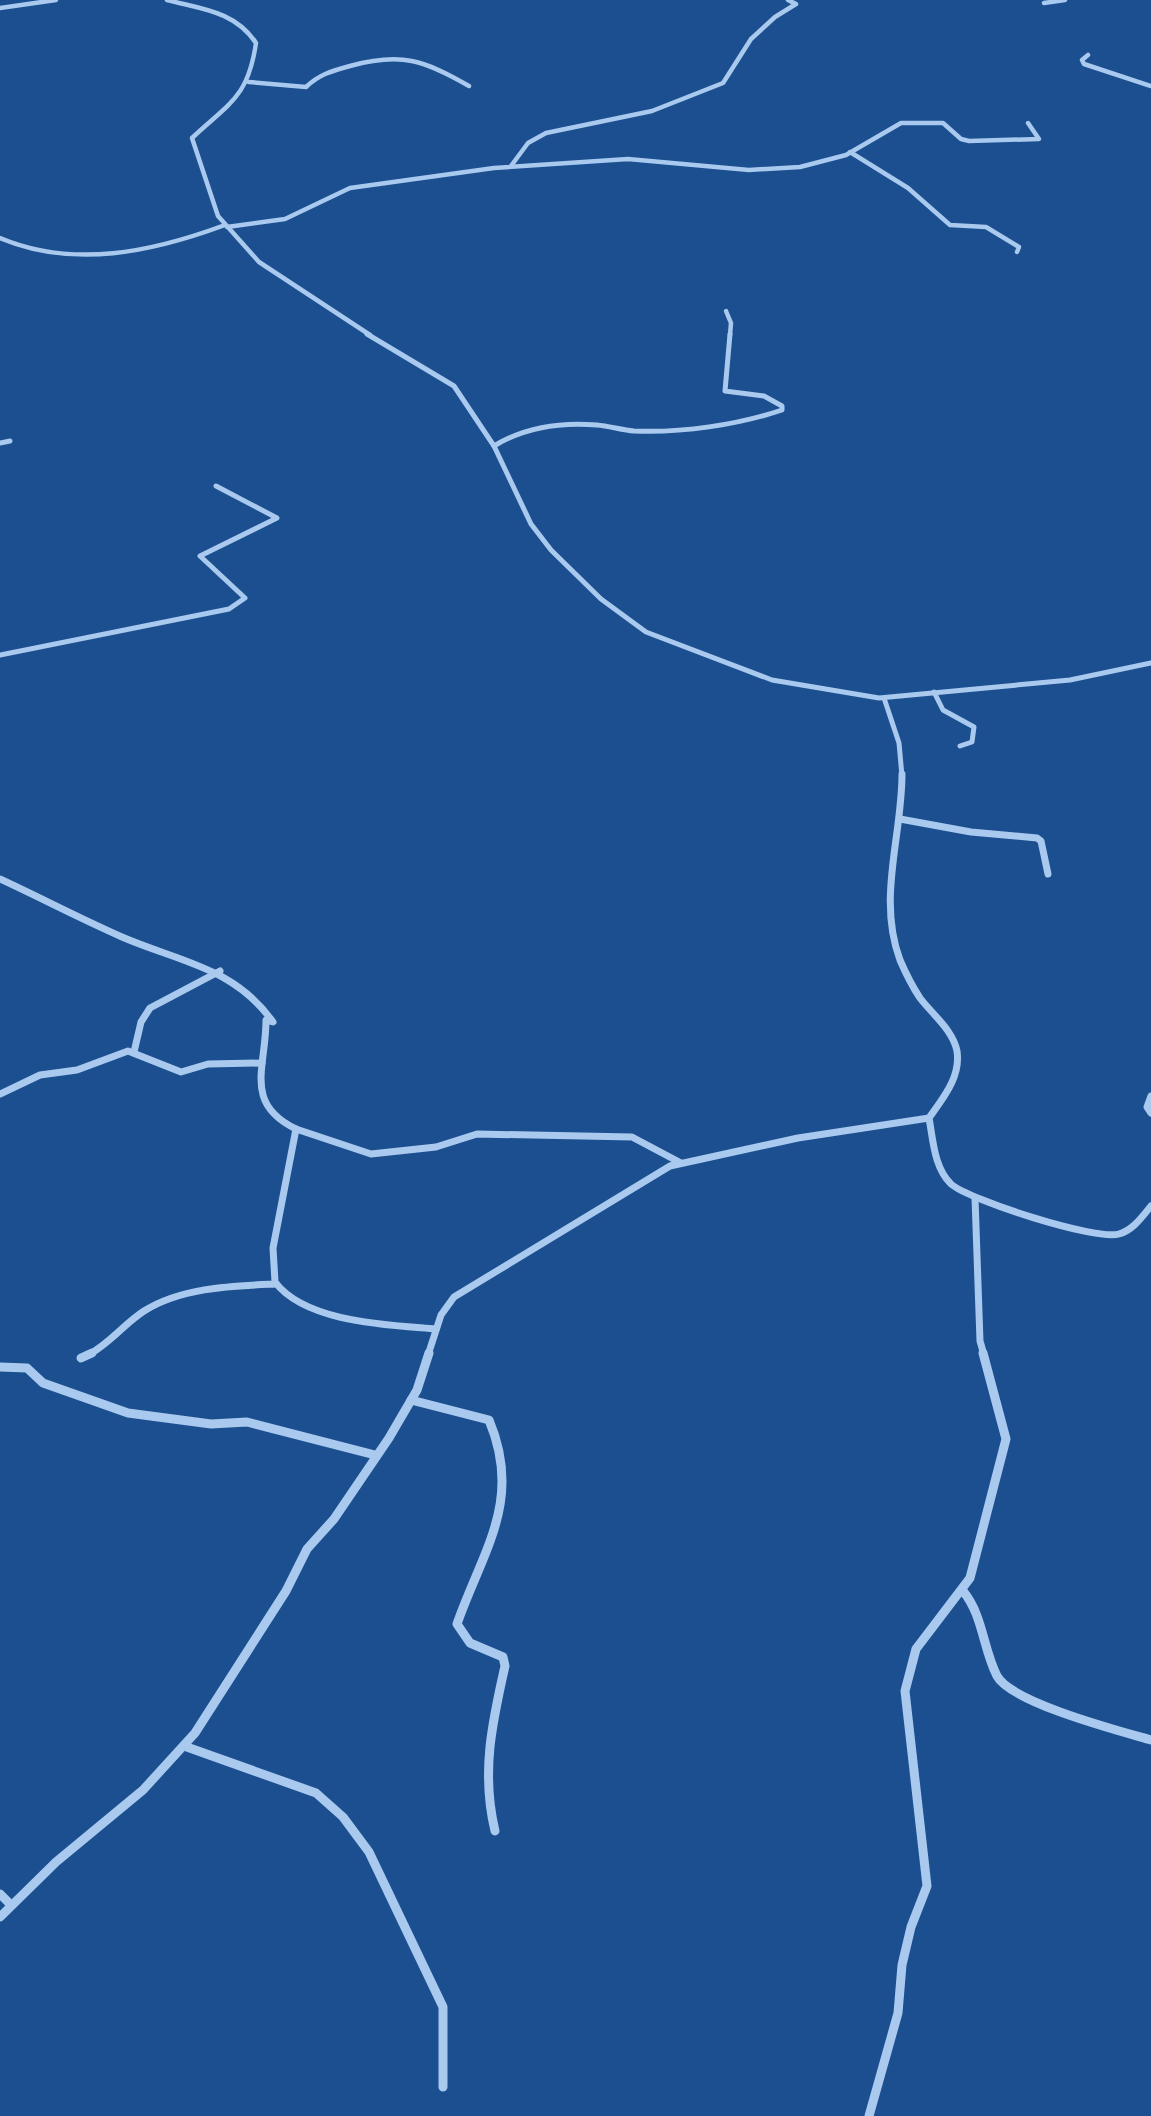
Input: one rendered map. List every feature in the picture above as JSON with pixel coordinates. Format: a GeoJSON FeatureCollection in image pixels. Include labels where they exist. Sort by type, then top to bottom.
{"type":"FeatureCollection","features":[{"type":"Feature","properties":{"kind":"street"},"geometry":{"type":"LineString","coordinates":[[0,8],[56,0]]}},
{"type":"Feature","properties":{"kind":"street"},"geometry":{"type":"LineString","coordinates":[[167,0],[210,10],[244,25],[256,43],[248,82],[220,116],[192,138],[214,205],[226,226],[269,270],[454,386],[494,446],[531,524],[551,550],[601,599],[646,632],[772,680],[884,698],[1070,680],[1151,663]]}},
{"type":"Feature","properties":{"kind":"street"},"geometry":{"type":"LineString","coordinates":[[511,166],[528,143],[546,133],[652,111],[723,83],[751,39],[775,17],[796,4],[788,0]]}},
{"type":"Feature","properties":{"kind":"street"},"geometry":{"type":"LineString","coordinates":[[1044,3],[1065,0]]}},
{"type":"Feature","properties":{"kind":"street"},"geometry":{"type":"LineString","coordinates":[[1088,55],[1082,60],[1084,64],[1151,86]]}},
{"type":"Feature","properties":{"kind":"street"},"geometry":{"type":"LineString","coordinates":[[248,82],[306,87],[319,75],[398,56],[423,60],[469,86]]}},
{"type":"Feature","properties":{"kind":"street"},"geometry":{"type":"LineString","coordinates":[[0,237],[32,252],[78,256],[181,241],[226,226],[285,219],[350,188],[511,166],[628,159],[760,170],[800,167],[850,152],[897,124],[943,123],[961,139],[969,141],[1039,139],[1028,123]]}},
{"type":"Feature","properties":{"kind":"street"},"geometry":{"type":"LineString","coordinates":[[850,152],[908,188],[950,225],[960,228],[986,227],[1014,242],[1018,247],[1017,252]]}},
{"type":"Feature","properties":{"kind":"street"},"geometry":{"type":"LineString","coordinates":[[494,446],[516,434],[551,427],[595,425],[643,430],[755,417],[782,410],[782,406],[764,396],[725,391],[731,323],[726,311]]}},
{"type":"Feature","properties":{"kind":"street"},"geometry":{"type":"LineString","coordinates":[[0,443],[10,441]]}},
{"type":"Feature","properties":{"kind":"street"},"geometry":{"type":"LineString","coordinates":[[0,655],[107,636],[192,614],[229,609],[243,602],[245,598],[200,556],[277,518],[216,486]]}},
{"type":"Feature","properties":{"kind":"street"},"geometry":{"type":"LineString","coordinates":[[934,692],[943,710],[974,727],[972,743],[960,746]]}},
{"type":"Feature","properties":{"kind":"street"},"geometry":{"type":"LineString","coordinates":[[0,1917],[57,1862],[143,1790],[184,1746],[221,1695],[286,1591],[307,1549],[334,1519],[411,1400],[417,1390],[436,1329],[454,1297],[572,1228],[637,1185],[681,1163],[798,1138],[929,1118],[945,1100],[955,1080],[957,1049],[946,1026],[914,991],[899,958],[890,894],[892,845],[900,819],[902,758],[884,698]]}},
{"type":"Feature","properties":{"kind":"street"},"geometry":{"type":"LineString","coordinates":[[900,819],[971,832],[1037,838],[1041,841],[1048,874]]}},
{"type":"Feature","properties":{"kind":"street"},"geometry":{"type":"LineString","coordinates":[[0,879],[138,943],[220,971],[256,998],[272,1022],[266,1020],[261,1097],[275,1119],[296,1129],[349,1149],[371,1154],[436,1147],[477,1134],[632,1137],[681,1163]]}},
{"type":"Feature","properties":{"kind":"street"},"geometry":{"type":"LineString","coordinates":[[134,1052],[141,1021],[150,1008],[220,971]]}},
{"type":"Feature","properties":{"kind":"street"},"geometry":{"type":"LineString","coordinates":[[0,1094],[40,1075],[78,1070],[134,1052],[181,1072],[208,1064],[262,1063]]}},
{"type":"Feature","properties":{"kind":"street"},"geometry":{"type":"LineString","coordinates":[[1151,1096],[1147,1107],[1151,1113]]}},
{"type":"Feature","properties":{"kind":"street"},"geometry":{"type":"LineString","coordinates":[[929,1118],[941,1172],[955,1188],[975,1198],[1093,1233],[1115,1235],[1133,1227],[1151,1206]]}},
{"type":"Feature","properties":{"kind":"street"},"geometry":{"type":"LineString","coordinates":[[296,1129],[276,1223],[272,1275],[276,1284],[289,1296],[346,1321],[436,1329]]}},
{"type":"Feature","properties":{"kind":"street"},"geometry":{"type":"LineString","coordinates":[[869,2116],[898,2013],[902,1965],[908,1940],[927,1886],[908,1737],[905,1691],[916,1649],[945,1607],[963,1591],[973,1568],[1006,1439],[980,1341],[975,1198]]}},
{"type":"Feature","properties":{"kind":"street"},"geometry":{"type":"LineString","coordinates":[[81,1357],[102,1349],[150,1308],[212,1289],[276,1284]]}},
{"type":"Feature","properties":{"kind":"street"},"geometry":{"type":"LineString","coordinates":[[0,1367],[27,1368],[43,1383],[142,1417],[211,1424],[247,1422],[375,1455]]}},
{"type":"Feature","properties":{"kind":"street"},"geometry":{"type":"LineString","coordinates":[[411,1400],[489,1420],[500,1446],[501,1513],[457,1624],[470,1643],[503,1657],[505,1666],[486,1752],[485,1796],[495,1831]]}},
{"type":"Feature","properties":{"kind":"street"},"geometry":{"type":"LineString","coordinates":[[963,1591],[972,1602],[998,1678],[1010,1690],[1151,1740]]}},
{"type":"Feature","properties":{"kind":"street"},"geometry":{"type":"LineString","coordinates":[[184,1746],[308,1790],[342,1817],[369,1852],[443,2007],[443,2087]]}},
{"type":"Feature","properties":{"kind":"street"},"geometry":{"type":"LineString","coordinates":[[0,1894],[11,1905]]}}]}
